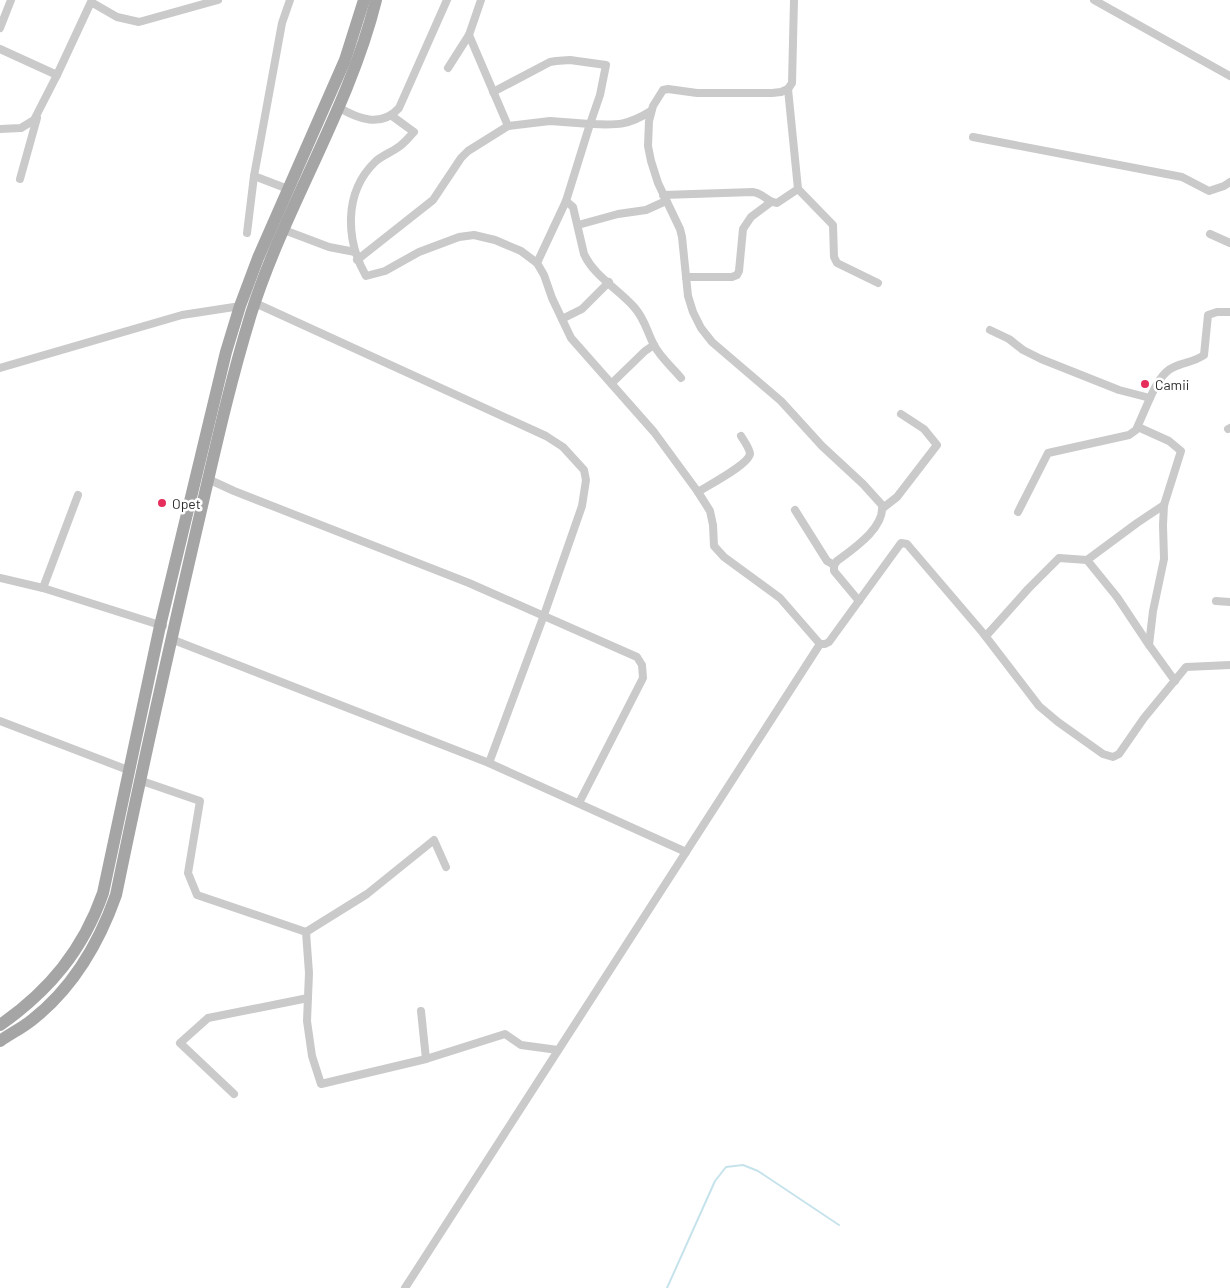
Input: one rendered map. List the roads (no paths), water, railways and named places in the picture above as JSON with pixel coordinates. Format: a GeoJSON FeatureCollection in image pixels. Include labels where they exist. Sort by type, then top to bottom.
{"type":"FeatureCollection","features":[{"type":"Feature","properties":{"kind":"main road"},"geometry":{"type":"LineString","coordinates":[[0,1042],[32,1020],[61,993],[74,977],[96,944],[116,895],[215,398],[239,308],[258,258],[345,60],[364,0]]}},
{"type":"Feature","properties":{"kind":"main road"},"geometry":{"type":"LineString","coordinates":[[0,1025],[39,995],[70,958],[94,919],[103,893],[128,770],[168,631],[238,358],[255,303],[284,230],[358,60],[376,0]]}},
{"type":"Feature","properties":{"kind":"street"},"geometry":{"type":"LineString","coordinates":[[0,28],[11,0]]}},
{"type":"Feature","properties":{"kind":"street"},"geometry":{"type":"LineString","coordinates":[[20,179],[38,113],[90,1],[117,17],[139,22],[218,0]]}},
{"type":"Feature","properties":{"kind":"street"},"geometry":{"type":"LineString","coordinates":[[247,233],[254,176],[282,23],[290,0]]}},
{"type":"Feature","properties":{"kind":"street"},"geometry":{"type":"LineString","coordinates":[[338,108],[353,116],[367,120],[392,116],[399,108],[447,0]]}},
{"type":"Feature","properties":{"kind":"street"},"geometry":{"type":"LineString","coordinates":[[448,68],[469,35],[481,0]]}},
{"type":"Feature","properties":{"kind":"street"},"geometry":{"type":"LineString","coordinates":[[794,0],[792,83],[788,90],[798,189],[833,225],[834,257],[837,263],[878,283]]}},
{"type":"Feature","properties":{"kind":"street"},"geometry":{"type":"LineString","coordinates":[[1094,0],[1230,76]]}},
{"type":"Feature","properties":{"kind":"street"},"geometry":{"type":"LineString","coordinates":[[469,35],[508,126]]}},
{"type":"Feature","properties":{"kind":"street"},"geometry":{"type":"LineString","coordinates":[[0,49],[57,75]]}},
{"type":"Feature","properties":{"kind":"street"},"geometry":{"type":"LineString","coordinates":[[493,92],[550,62],[570,60],[606,64],[600,95],[566,201],[537,263]]}},
{"type":"Feature","properties":{"kind":"street"},"geometry":{"type":"LineString","coordinates":[[788,90],[762,93],[697,92],[666,89],[661,92],[651,111],[648,129],[649,154],[658,183],[682,238],[688,296],[693,312],[706,336],[781,401],[822,446],[881,502],[883,508]]}},
{"type":"Feature","properties":{"kind":"street"},"geometry":{"type":"LineString","coordinates":[[356,256],[433,200],[461,158],[468,151],[508,126],[550,121],[614,125],[628,123],[651,111]]}},
{"type":"Feature","properties":{"kind":"street"},"geometry":{"type":"LineString","coordinates":[[0,129],[21,128],[28,124],[38,113]]}},
{"type":"Feature","properties":{"kind":"street"},"geometry":{"type":"LineString","coordinates":[[392,116],[414,132],[398,147],[376,161],[368,170],[358,188],[352,206],[351,229],[356,256],[366,276],[385,271],[419,252],[459,237],[474,235],[495,240],[521,251],[537,263],[571,338],[654,432],[710,511],[714,546],[724,556],[780,598],[820,644]]}},
{"type":"Feature","properties":{"kind":"street"},"geometry":{"type":"LineString","coordinates":[[973,137],[1182,177],[1209,191],[1230,182]]}},
{"type":"Feature","properties":{"kind":"street"},"geometry":{"type":"LineString","coordinates":[[254,176],[288,189]]}},
{"type":"Feature","properties":{"kind":"street"},"geometry":{"type":"LineString","coordinates":[[578,225],[618,214],[646,210],[664,198],[753,192],[761,194],[771,202],[776,203],[782,201],[798,189]]}},
{"type":"Feature","properties":{"kind":"street"},"geometry":{"type":"LineString","coordinates":[[566,201],[572,207],[584,254],[588,262],[639,313],[647,326],[654,345],[681,378]]}},
{"type":"Feature","properties":{"kind":"street"},"geometry":{"type":"LineString","coordinates":[[686,277],[732,277],[737,275],[743,229],[751,217],[771,202]]}},
{"type":"Feature","properties":{"kind":"street"},"geometry":{"type":"LineString","coordinates":[[284,230],[356,256]]}},
{"type":"Feature","properties":{"kind":"street"},"geometry":{"type":"LineString","coordinates":[[1210,234],[1230,243]]}},
{"type":"Feature","properties":{"kind":"street"},"geometry":{"type":"LineString","coordinates":[[562,320],[582,309],[608,282]]}},
{"type":"Feature","properties":{"kind":"street"},"geometry":{"type":"LineString","coordinates":[[255,303],[546,436],[563,446],[584,470],[586,480],[582,506],[489,763]]}},
{"type":"Feature","properties":{"kind":"street"},"geometry":{"type":"LineString","coordinates":[[0,368],[182,315],[234,307],[239,308]]}},
{"type":"Feature","properties":{"kind":"street"},"geometry":{"type":"LineString","coordinates":[[1018,512],[1048,453],[1129,435],[1138,427],[1161,377],[1172,367],[1195,361],[1204,355],[1208,315],[1217,312],[1230,312]]}},
{"type":"Feature","properties":{"kind":"street"},"geometry":{"type":"LineString","coordinates":[[990,330],[1009,339],[1023,350],[1041,359],[1119,390],[1150,398]]}},
{"type":"Feature","properties":{"kind":"street"},"geometry":{"type":"LineString","coordinates":[[612,383],[645,351],[654,345]]}},
{"type":"Feature","properties":{"kind":"street"},"geometry":{"type":"LineString","coordinates":[[860,601],[834,571],[834,565],[868,536],[883,508],[897,497],[937,445],[924,429],[901,414]]}},
{"type":"Feature","properties":{"kind":"street"},"geometry":{"type":"LineString","coordinates":[[1138,427],[1170,441],[1181,451],[1164,505],[1162,525],[1164,559],[1153,611],[1149,645]]}},
{"type":"Feature","properties":{"kind":"street"},"geometry":{"type":"LineString","coordinates":[[698,492],[739,466],[748,458],[749,451],[741,436]]}},
{"type":"Feature","properties":{"kind":"street"},"geometry":{"type":"LineString","coordinates":[[208,479],[234,491],[469,583],[637,658],[642,666],[643,678],[579,803]]}},
{"type":"Feature","properties":{"kind":"street"},"geometry":{"type":"LineString","coordinates":[[44,588],[78,495]]}},
{"type":"Feature","properties":{"kind":"street"},"geometry":{"type":"LineString","coordinates":[[986,636],[1059,558],[1087,560],[1164,505]]}},
{"type":"Feature","properties":{"kind":"street"},"geometry":{"type":"LineString","coordinates":[[795,510],[827,561],[834,565]]}},
{"type":"Feature","properties":{"kind":"street"},"geometry":{"type":"LineString","coordinates":[[820,644],[829,642],[901,543],[907,544],[986,636],[1039,706],[1103,754],[1113,757],[1119,754],[1144,718],[1186,667],[1230,665]]}},
{"type":"Feature","properties":{"kind":"street"},"geometry":{"type":"LineString","coordinates":[[1087,560],[1117,597],[1175,681]]}},
{"type":"Feature","properties":{"kind":"street"},"geometry":{"type":"LineString","coordinates":[[0,578],[44,588],[168,631],[489,763],[686,852]]}},
{"type":"Feature","properties":{"kind":"street"},"geometry":{"type":"LineString","coordinates":[[1216,601],[1230,602]]}},
{"type":"Feature","properties":{"kind":"street"},"geometry":{"type":"LineString","coordinates":[[405,1288],[820,644]]}},
{"type":"Feature","properties":{"kind":"street"},"geometry":{"type":"LineString","coordinates":[[0,721],[128,770]]}},
{"type":"Feature","properties":{"kind":"street"},"geometry":{"type":"LineString","coordinates":[[139,780],[200,801],[188,873],[197,894],[306,932]]}},
{"type":"Feature","properties":{"kind":"street"},"geometry":{"type":"LineString","coordinates":[[306,932],[367,894],[434,840],[446,867]]}},
{"type":"Feature","properties":{"kind":"street"},"geometry":{"type":"LineString","coordinates":[[306,932],[309,973],[308,1021],[312,1056],[321,1084],[426,1059],[505,1034],[521,1045],[558,1050]]}},
{"type":"Feature","properties":{"kind":"street"},"geometry":{"type":"LineString","coordinates":[[234,1094],[180,1043],[208,1018],[308,998]]}},
{"type":"Feature","properties":{"kind":"street"},"geometry":{"type":"LineString","coordinates":[[421,1011],[426,1059]]}},
{"type":"Feature","properties":{"kind":"waterway"},"geometry":{"type":"LineString","coordinates":[[667,1288],[715,1181],[726,1167],[743,1165],[758,1171],[839,1225]]}},
{"type":"Feature","properties":{"kind":"place","name":"Camii"},"geometry":{"type":"Point","coordinates":[1145,384]}},
{"type":"Feature","properties":{"kind":"place","name":"Opet"},"geometry":{"type":"Point","coordinates":[162,503]}}]}
